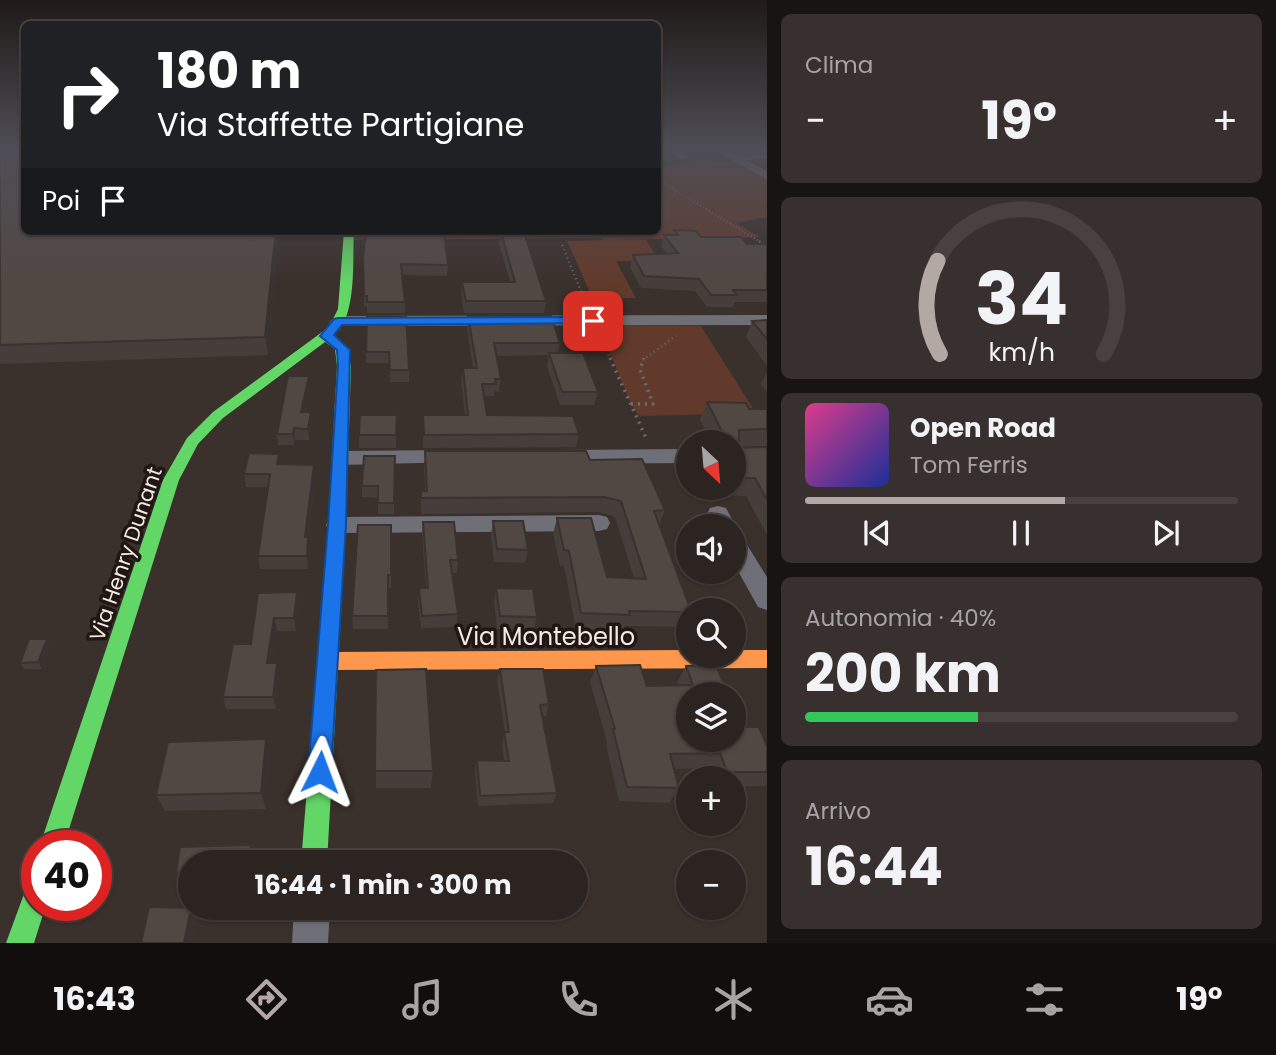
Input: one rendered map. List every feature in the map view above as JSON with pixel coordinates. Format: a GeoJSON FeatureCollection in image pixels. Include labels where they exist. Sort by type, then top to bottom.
{"type":"FeatureCollection","features":[{"type":"Feature","properties":{"kind":"main road"},"geometry":{"type":"LineString","coordinates":[[338,321],[344,309],[349,235]]}},
{"type":"Feature","properties":{"kind":"main road","name":"Via Henry Dunant"},"geometry":{"type":"LineString","coordinates":[[57,830],[172,480],[192,441],[218,415],[326,336],[338,321]]}},
{"type":"Feature","properties":{"kind":"main road"},"geometry":{"type":"LineString","coordinates":[[315,850],[341,458],[344,350],[335,340],[326,336]]}},
{"type":"Feature","properties":{"kind":"main road","name":"Via Montebello"},"geometry":{"type":"LineString","coordinates":[[326,661],[767,659]]}},
{"type":"Feature","properties":{"kind":"main road"},"geometry":{"type":"LineString","coordinates":[[20,943],[27,921]]}},
{"type":"Feature","properties":{"kind":"street"},"geometry":{"type":"LineString","coordinates":[[338,321],[767,320]]}},
{"type":"Feature","properties":{"kind":"street"},"geometry":{"type":"LineString","coordinates":[[545,457],[676,456]]}},
{"type":"Feature","properties":{"kind":"street"},"geometry":{"type":"LineString","coordinates":[[341,458],[477,457]]}},
{"type":"Feature","properties":{"kind":"street"},"geometry":{"type":"LineString","coordinates":[[337,525],[599,523]]}},
{"type":"Feature","properties":{"kind":"street"},"geometry":{"type":"LineString","coordinates":[[746,564],[767,600]]}},
{"type":"Feature","properties":{"kind":"street"},"geometry":{"type":"LineString","coordinates":[[310,943],[311,920]]}},
{"type":"Feature","properties":{"kind":"path"},"geometry":{"type":"LineString","coordinates":[[683,195],[767,246]]}},
{"type":"Feature","properties":{"kind":"path"},"geometry":{"type":"LineString","coordinates":[[562,245],[654,456]]}},
{"type":"Feature","properties":{"kind":"path"},"geometry":{"type":"LineString","coordinates":[[631,404],[653,404],[639,365],[641,358],[688,329],[691,320]]}},
{"type":"Feature","properties":{"kind":"shaded area"},"geometry":{"type":"Polygon","coordinates":[[[661,195],[767,195],[767,217],[736,223],[760,237],[613,240],[646,240],[659,261],[616,261],[636,298],[593,299],[567,241],[603,240],[601,238],[347,240],[348,235],[661,235],[661,195]]]}},
{"type":"Feature","properties":{"kind":"shaded area"},"geometry":{"type":"Polygon","coordinates":[[[599,326],[701,326],[756,413],[639,416],[631,404],[599,326]]]}},
{"type":"Feature","properties":{"kind":"building"},"geometry":{"type":"Polygon","coordinates":[[[0,195],[21,195],[21,235],[276,235],[265,337],[0,345],[0,195]]]}},
{"type":"Feature","properties":{"kind":"building"},"geometry":{"type":"Polygon","coordinates":[[[674,230],[696,231],[701,237],[741,237],[747,244],[767,244],[767,290],[733,290],[737,295],[711,295],[699,279],[644,276],[633,255],[678,253],[664,235],[678,235],[674,230]]]}},
{"type":"Feature","properties":{"kind":"building"},"geometry":{"type":"Polygon","coordinates":[[[366,235],[444,235],[448,265],[401,264],[405,302],[367,302],[367,296],[364,296],[366,235]]]}},
{"type":"Feature","properties":{"kind":"building"},"geometry":{"type":"Polygon","coordinates":[[[502,235],[525,235],[546,301],[466,301],[462,282],[515,282],[502,235]]]}},
{"type":"Feature","properties":{"kind":"building"},"geometry":{"type":"Polygon","coordinates":[[[468,316],[551,316],[560,343],[494,343],[501,379],[495,379],[496,384],[482,384],[487,415],[573,416],[579,434],[424,435],[423,415],[468,415],[463,368],[477,368],[468,316]]]}},
{"type":"Feature","properties":{"kind":"building"},"geometry":{"type":"Polygon","coordinates":[[[367,317],[406,317],[409,370],[390,370],[389,352],[366,352],[367,317]]]}},
{"type":"Feature","properties":{"kind":"building"},"geometry":{"type":"Polygon","coordinates":[[[767,320],[767,339],[752,321],[767,320]]]}},
{"type":"Feature","properties":{"kind":"building"},"geometry":{"type":"Polygon","coordinates":[[[549,353],[583,353],[598,392],[562,392],[549,353]]]}},
{"type":"Feature","properties":{"kind":"building"},"geometry":{"type":"Polygon","coordinates":[[[288,376],[309,376],[301,412],[311,412],[308,429],[294,428],[293,434],[277,434],[288,376]]]}},
{"type":"Feature","properties":{"kind":"building"},"geometry":{"type":"Polygon","coordinates":[[[707,402],[746,403],[749,409],[767,409],[767,429],[721,430],[707,402]]]}},
{"type":"Feature","properties":{"kind":"building"},"geometry":{"type":"Polygon","coordinates":[[[360,415],[397,415],[396,435],[359,435],[360,415]]]}},
{"type":"Feature","properties":{"kind":"building"},"geometry":{"type":"Polygon","coordinates":[[[767,447],[767,500],[755,478],[746,478],[746,448],[767,447]]]}},
{"type":"Feature","properties":{"kind":"building"},"geometry":{"type":"Polygon","coordinates":[[[425,451],[586,451],[590,460],[642,459],[665,510],[654,511],[676,570],[676,584],[681,584],[686,598],[676,598],[676,612],[629,611],[630,615],[581,613],[569,551],[564,550],[557,518],[591,518],[607,577],[646,579],[621,501],[604,497],[421,498],[421,491],[427,491],[425,451]]]}},
{"type":"Feature","properties":{"kind":"building"},"geometry":{"type":"Polygon","coordinates":[[[249,453],[279,454],[277,464],[314,465],[305,537],[308,537],[307,556],[258,556],[270,474],[244,474],[249,453]]]}},
{"type":"Feature","properties":{"kind":"building"},"geometry":{"type":"Polygon","coordinates":[[[364,456],[395,456],[394,503],[378,503],[378,486],[362,486],[364,456]]]}},
{"type":"Feature","properties":{"kind":"building"},"geometry":{"type":"Polygon","coordinates":[[[493,521],[523,521],[528,550],[497,549],[493,521]]]}},
{"type":"Feature","properties":{"kind":"building"},"geometry":{"type":"Polygon","coordinates":[[[423,522],[454,522],[458,560],[450,560],[458,614],[422,616],[419,588],[428,588],[423,522]]]}},
{"type":"Feature","properties":{"kind":"building"},"geometry":{"type":"Polygon","coordinates":[[[358,525],[391,525],[388,616],[352,616],[358,525]]]}},
{"type":"Feature","properties":{"kind":"building"},"geometry":{"type":"Polygon","coordinates":[[[496,588],[533,589],[537,617],[500,616],[496,588]]]}},
{"type":"Feature","properties":{"kind":"building"},"geometry":{"type":"Polygon","coordinates":[[[297,592],[294,618],[274,618],[267,663],[277,663],[273,697],[223,697],[233,644],[251,644],[258,593],[297,592]]]}},
{"type":"Feature","properties":{"kind":"building"},"geometry":{"type":"Polygon","coordinates":[[[29,639],[47,639],[38,662],[20,663],[29,639]]]}},
{"type":"Feature","properties":{"kind":"building"},"geometry":{"type":"Polygon","coordinates":[[[640,665],[647,686],[676,685],[676,752],[746,752],[746,727],[759,727],[767,746],[767,772],[746,772],[746,766],[725,766],[720,753],[670,754],[676,788],[627,787],[615,729],[596,666],[640,665]]]}},
{"type":"Feature","properties":{"kind":"building"},"geometry":{"type":"Polygon","coordinates":[[[687,668],[717,668],[723,682],[692,682],[687,668]]]}},
{"type":"Feature","properties":{"kind":"building"},"geometry":{"type":"Polygon","coordinates":[[[426,669],[433,771],[375,771],[376,670],[426,669]]]}},
{"type":"Feature","properties":{"kind":"building"},"geometry":{"type":"Polygon","coordinates":[[[500,669],[543,669],[549,704],[540,705],[557,793],[480,796],[477,760],[509,761],[504,732],[509,732],[500,669]]]}},
{"type":"Feature","properties":{"kind":"building"},"geometry":{"type":"Polygon","coordinates":[[[266,739],[261,793],[156,795],[168,742],[266,739]]]}},
{"type":"Feature","properties":{"kind":"building"},"geometry":{"type":"Polygon","coordinates":[[[251,845],[250,850],[180,850],[180,847],[251,845]]]}},
{"type":"Feature","properties":{"kind":"building"},"geometry":{"type":"Polygon","coordinates":[[[149,907],[178,908],[178,920],[189,920],[184,943],[141,943],[149,907]]]}},
{"type":"Feature","properties":{"kind":"traffic: fast"},"geometry":{"type":"LineString","coordinates":[[57,830],[171,480],[192,441],[218,415],[334,329],[344,309],[349,235]]}},
{"type":"Feature","properties":{"kind":"traffic: fast"},"geometry":{"type":"LineString","coordinates":[[315,850],[337,525],[344,366],[341,348],[326,336]]}},
{"type":"Feature","properties":{"kind":"traffic: fast"},"geometry":{"type":"LineString","coordinates":[[20,943],[27,921]]}},
{"type":"Feature","properties":{"kind":"traffic: slow"},"geometry":{"type":"LineString","coordinates":[[326,661],[767,659]]}},
{"type":"Feature","properties":{"kind":"route"},"geometry":{"type":"LineString","coordinates":[[320,772],[341,458],[344,366],[344,350],[335,340],[326,336],[338,321],[593,321]]}}]}
